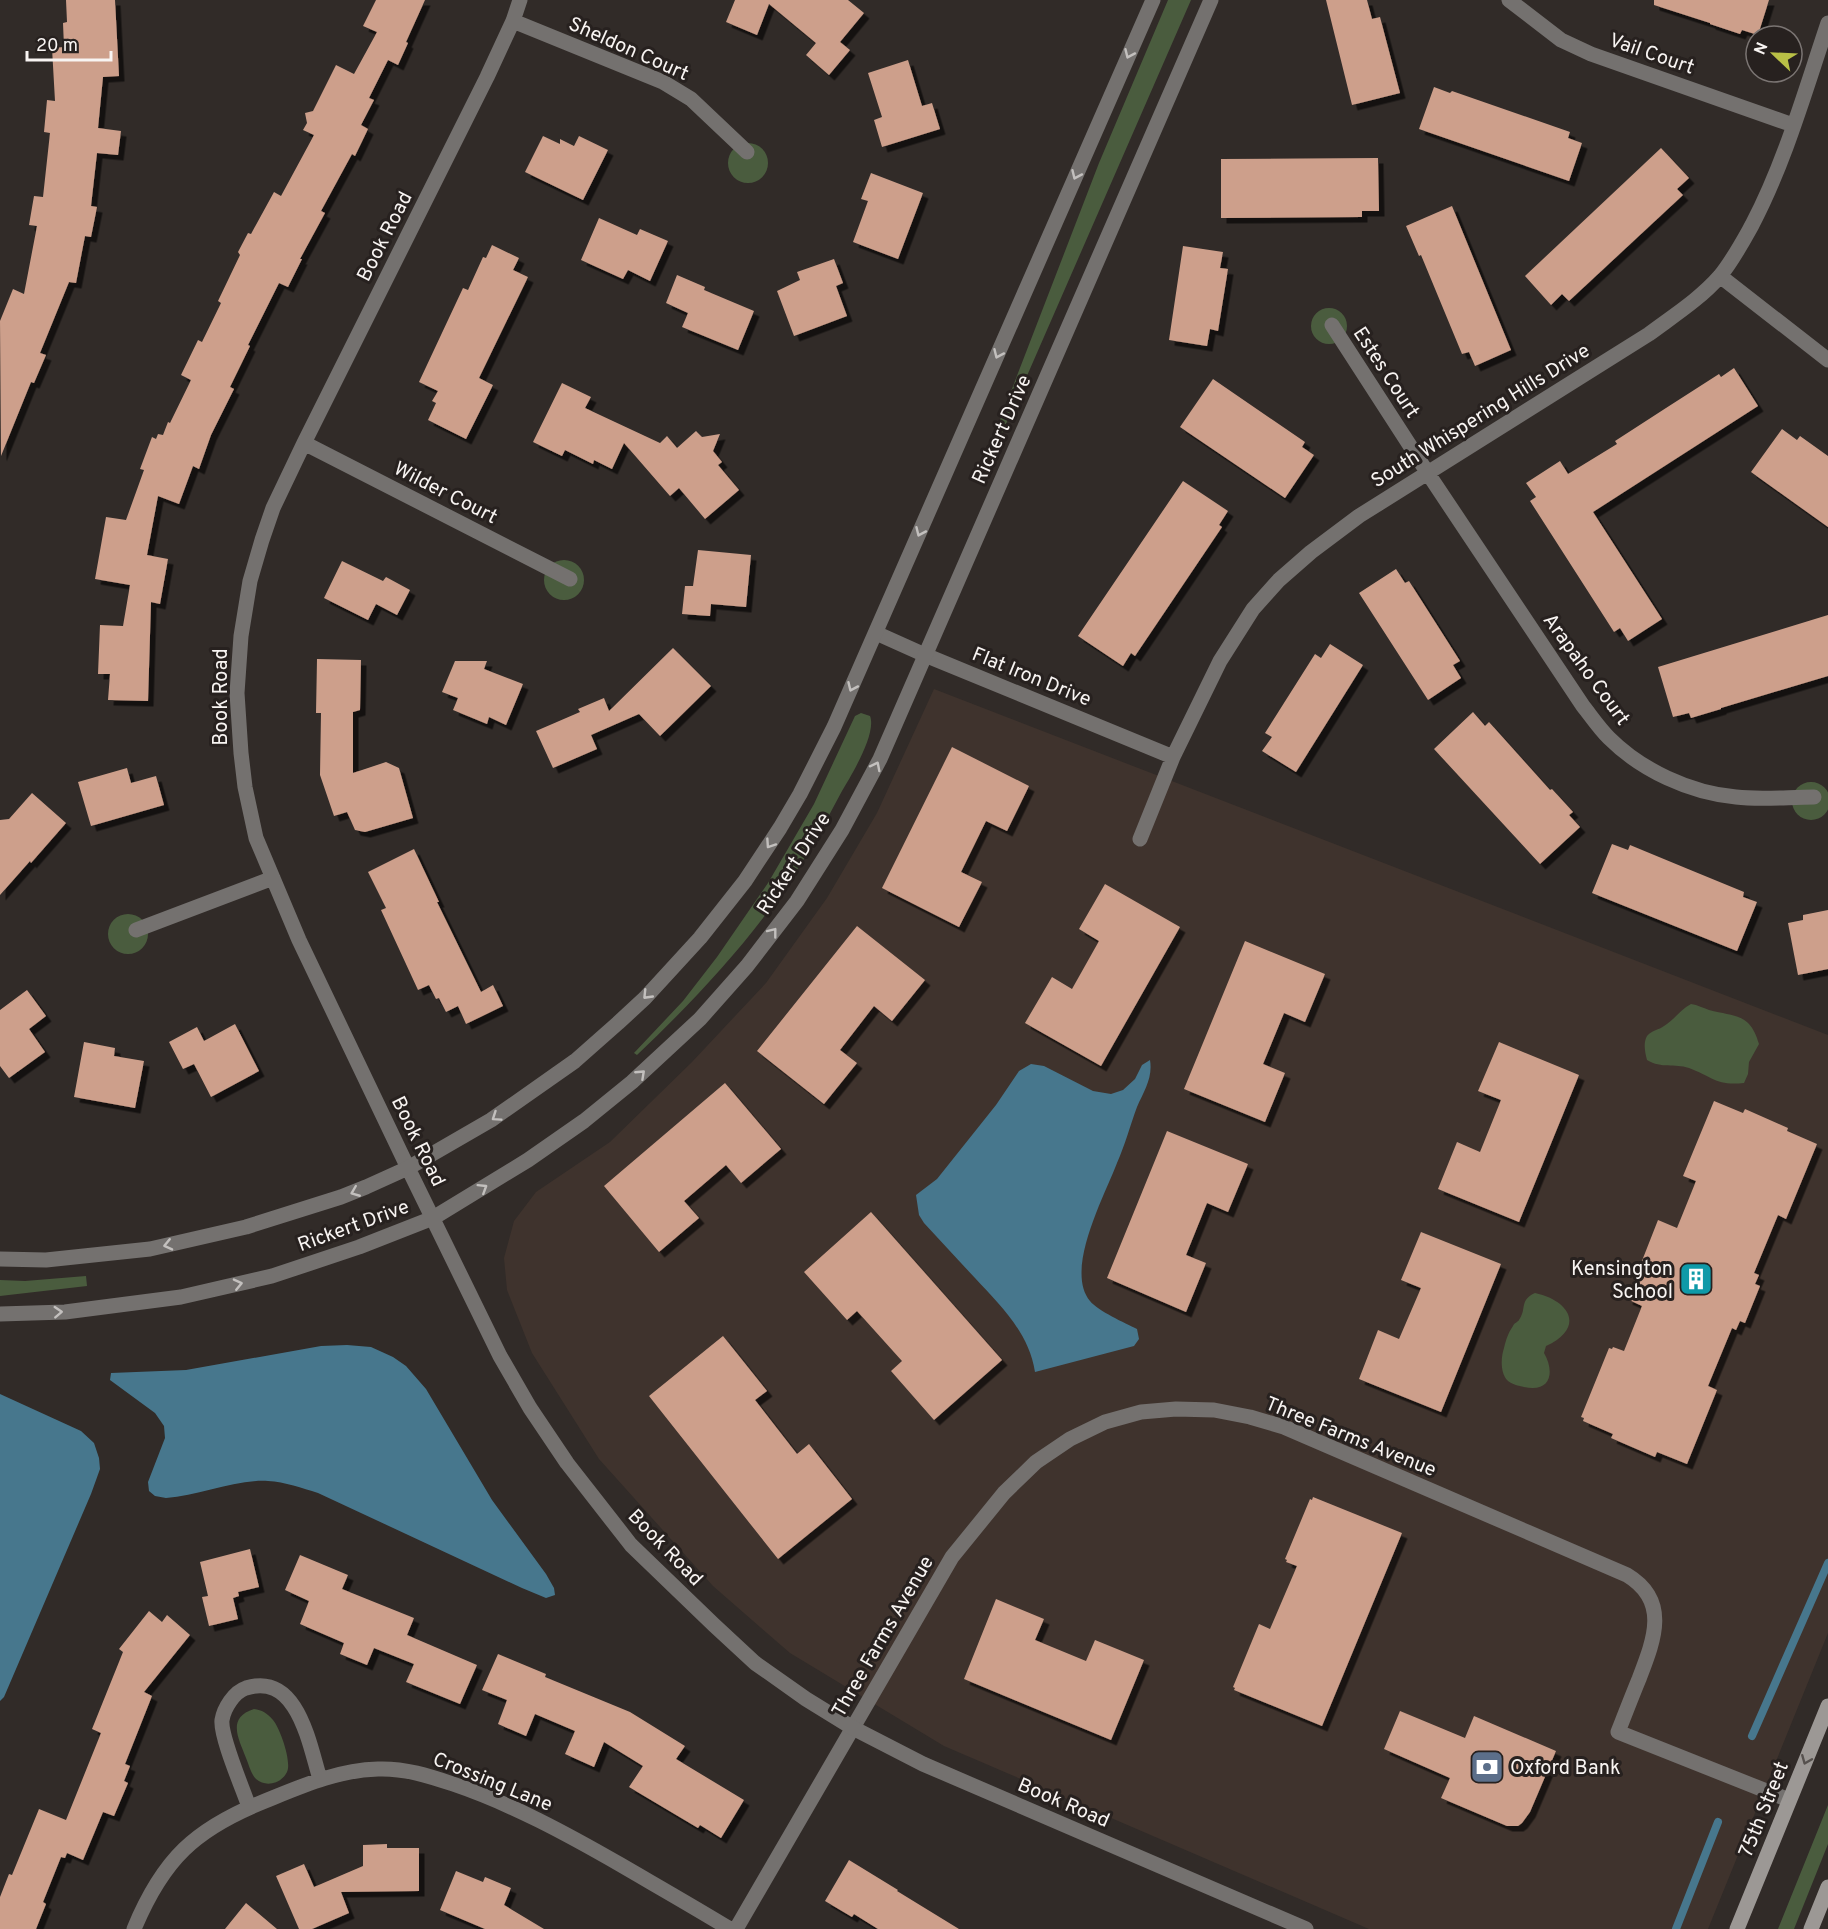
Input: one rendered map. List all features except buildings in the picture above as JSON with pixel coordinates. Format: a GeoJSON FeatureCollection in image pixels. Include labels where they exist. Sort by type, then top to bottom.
{"type":"FeatureCollection","features":[{"type":"Feature","properties":{"kind":"main road","name":"75th Street"},"geometry":{"type":"LineString","coordinates":[[1737,1929],[1828,1706]]}},
{"type":"Feature","properties":{"kind":"main road"},"geometry":{"type":"LineString","coordinates":[[1811,1929],[1828,1887]]}},
{"type":"Feature","properties":{"kind":"street","name":"Book Road"},"geometry":{"type":"LineString","coordinates":[[520,0],[513,21],[304,443],[273,508],[262,540],[250,581],[241,636],[237,693],[245,788],[256,838],[299,940],[495,1345],[530,1408],[567,1463],[624,1537],[755,1663],[806,1699],[853,1728],[923,1764],[1306,1929]]}},
{"type":"Feature","properties":{"kind":"street","name":"Rickert Drive"},"geometry":{"type":"LineString","coordinates":[[0,1259],[46,1260],[150,1249],[246,1227],[341,1197],[408,1168],[491,1120],[575,1061],[645,998],[700,938],[745,881],[800,794],[834,727],[1153,0]]}},
{"type":"Feature","properties":{"kind":"street","name":"Rickert Drive"},"geometry":{"type":"LineString","coordinates":[[0,1314],[65,1312],[181,1297],[272,1276],[359,1247],[433,1218],[528,1160],[584,1121],[632,1082],[708,1010],[747,966],[797,901],[842,830],[880,759],[1211,0]]}},
{"type":"Feature","properties":{"kind":"street","name":"Vail Court"},"geometry":{"type":"LineString","coordinates":[[1509,0],[1561,40],[1591,54],[1793,125]]}},
{"type":"Feature","properties":{"kind":"street","name":"Sheldon Court"},"geometry":{"type":"LineString","coordinates":[[513,21],[663,82],[691,99],[747,152]]}},
{"type":"Feature","properties":{"kind":"street","name":"South Whispering Hills Drive"},"geometry":{"type":"LineString","coordinates":[[1140,839],[1173,757],[1220,661],[1253,609],[1279,580],[1311,552],[1359,516],[1649,334],[1693,301],[1720,276],[1737,253],[1768,195],[1828,23]]}},
{"type":"Feature","properties":{"kind":"street"},"geometry":{"type":"LineString","coordinates":[[1720,276],[1828,360]]}},
{"type":"Feature","properties":{"kind":"street","name":"Estes Court"},"geometry":{"type":"LineString","coordinates":[[1332,325],[1426,472]]}},
{"type":"Feature","properties":{"kind":"street","name":"Wilder Court"},"geometry":{"type":"LineString","coordinates":[[304,443],[570,579]]}},
{"type":"Feature","properties":{"kind":"street","name":"Arapaho Court"},"geometry":{"type":"LineString","coordinates":[[1426,472],[1583,706],[1609,738],[1661,775],[1695,789],[1736,797],[1814,797]]}},
{"type":"Feature","properties":{"kind":"street","name":"Flat Iron Drive"},"geometry":{"type":"LineString","coordinates":[[876,633],[1173,757]]}},
{"type":"Feature","properties":{"kind":"street"},"geometry":{"type":"LineString","coordinates":[[136,930],[273,878]]}},
{"type":"Feature","properties":{"kind":"street","name":"Three Farms Avenue"},"geometry":{"type":"LineString","coordinates":[[736,1929],[952,1557],[1004,1493],[1036,1462],[1071,1439],[1105,1422],[1141,1412],[1176,1409],[1214,1410],[1284,1427],[1639,1582],[1650,1595],[1655,1614],[1654,1635],[1618,1732],[1789,1800]]}},
{"type":"Feature","properties":{"kind":"street"},"geometry":{"type":"LineString","coordinates":[[249,1807],[223,1735],[222,1720],[233,1696],[245,1688],[271,1687],[284,1694],[292,1702],[301,1718],[320,1779]]}},
{"type":"Feature","properties":{"kind":"street","name":"Crossing Lane"},"geometry":{"type":"LineString","coordinates":[[134,1929],[167,1867],[183,1849],[217,1823],[249,1807],[320,1779],[378,1769],[403,1770],[427,1775],[513,1808],[563,1833],[730,1929]]}},
{"type":"Feature","properties":{"kind":"shaded area"},"geometry":{"type":"Polygon","coordinates":[[[934,689],[1828,1035],[1828,1633],[1708,1929],[1369,1929],[944,1746],[790,1653],[713,1586],[599,1459],[532,1353],[507,1290],[504,1258],[514,1221],[536,1192],[610,1142],[692,1062],[766,983],[827,898],[877,813],[934,689]]]}},
{"type":"Feature","properties":{"kind":"green space"},"geometry":{"type":"Polygon","coordinates":[[[1168,0],[1191,0],[999,440],[993,438],[1099,163],[1168,0]]]}},
{"type":"Feature","properties":{"kind":"green space"},"geometry":{"type":"Polygon","coordinates":[[[748,143],[762,149],[768,163],[762,177],[748,183],[734,177],[728,163],[734,149],[748,143]]]}},
{"type":"Feature","properties":{"kind":"green space"},"geometry":{"type":"Polygon","coordinates":[[[1329,308],[1342,313],[1347,326],[1342,339],[1329,344],[1316,339],[1311,326],[1316,313],[1329,308]]]}},
{"type":"Feature","properties":{"kind":"green space"},"geometry":{"type":"Polygon","coordinates":[[[564,560],[578,566],[584,580],[578,594],[564,600],[550,594],[544,580],[550,566],[564,560]]]}},
{"type":"Feature","properties":{"kind":"green space"},"geometry":{"type":"Polygon","coordinates":[[[861,713],[870,716],[870,733],[867,743],[802,862],[766,914],[726,964],[637,1055],[634,1053],[683,1001],[717,957],[768,883],[814,804],[855,716],[861,713]]]}},
{"type":"Feature","properties":{"kind":"green space"},"geometry":{"type":"Polygon","coordinates":[[[1811,782],[1824,788],[1830,801],[1824,814],[1811,820],[1798,814],[1792,801],[1798,788],[1811,782]]]}},
{"type":"Feature","properties":{"kind":"green space"},"geometry":{"type":"Polygon","coordinates":[[[128,914],[136,915],[142,920],[147,926],[147,942],[142,948],[136,953],[128,954],[120,953],[114,948],[109,942],[108,934],[109,926],[114,920],[120,915],[128,914]]]}},
{"type":"Feature","properties":{"kind":"green space"},"geometry":{"type":"Polygon","coordinates":[[[1691,1004],[1741,1018],[1751,1027],[1759,1044],[1749,1062],[1748,1074],[1744,1083],[1721,1082],[1689,1068],[1652,1063],[1647,1060],[1645,1045],[1647,1036],[1668,1024],[1691,1004]]]}},
{"type":"Feature","properties":{"kind":"green space"},"geometry":{"type":"Polygon","coordinates":[[[86,1276],[87,1286],[0,1296],[0,1280],[25,1281],[86,1276]]]}},
{"type":"Feature","properties":{"kind":"green space"},"geometry":{"type":"Polygon","coordinates":[[[1535,1293],[1557,1302],[1565,1309],[1569,1316],[1569,1323],[1566,1331],[1558,1339],[1546,1346],[1544,1353],[1550,1374],[1545,1384],[1533,1388],[1517,1385],[1507,1380],[1502,1369],[1502,1360],[1510,1331],[1521,1316],[1525,1302],[1535,1293]]]}},
{"type":"Feature","properties":{"kind":"green space"},"geometry":{"type":"Polygon","coordinates":[[[254,1709],[269,1715],[276,1724],[287,1753],[288,1767],[285,1776],[269,1784],[260,1782],[254,1777],[238,1737],[237,1723],[245,1713],[254,1709]]]}},
{"type":"Feature","properties":{"kind":"green space"},"geometry":{"type":"Polygon","coordinates":[[[1828,1805],[1828,1844],[1794,1929],[1778,1929],[1828,1805]]]}},
{"type":"Feature","properties":{"kind":"water"},"geometry":{"type":"Polygon","coordinates":[[[1150,1060],[1151,1067],[1147,1084],[1089,1232],[1082,1271],[1083,1287],[1090,1301],[1105,1313],[1137,1329],[1139,1339],[1134,1346],[1035,1372],[1027,1345],[1012,1321],[924,1223],[919,1215],[916,1195],[937,1179],[996,1105],[1019,1071],[1031,1064],[1044,1066],[1093,1091],[1111,1094],[1123,1090],[1135,1079],[1142,1065],[1150,1060]]]}},
{"type":"Feature","properties":{"kind":"water"},"geometry":{"type":"Polygon","coordinates":[[[321,1346],[371,1347],[393,1357],[406,1366],[426,1389],[492,1500],[546,1574],[554,1588],[555,1595],[546,1598],[318,1493],[293,1486],[255,1481],[166,1498],[155,1496],[149,1491],[148,1482],[165,1438],[164,1426],[155,1413],[110,1380],[111,1373],[186,1370],[321,1346]]]}},
{"type":"Feature","properties":{"kind":"water"},"geometry":{"type":"Polygon","coordinates":[[[0,1394],[81,1431],[94,1443],[100,1469],[4,1697],[0,1701],[0,1394]]]}},
{"type":"Feature","properties":{"kind":"waterway"},"geometry":{"type":"LineString","coordinates":[[1752,1736],[1828,1563]]}},
{"type":"Feature","properties":{"kind":"waterway"},"geometry":{"type":"LineString","coordinates":[[1676,1929],[1718,1822]]}},
{"type":"Feature","properties":{"kind":"place","name":"Kensington School"},"geometry":{"type":"Point","coordinates":[1696,1279]}},
{"type":"Feature","properties":{"kind":"place","name":"Oxford Bank"},"geometry":{"type":"Point","coordinates":[1487,1767]}}]}
